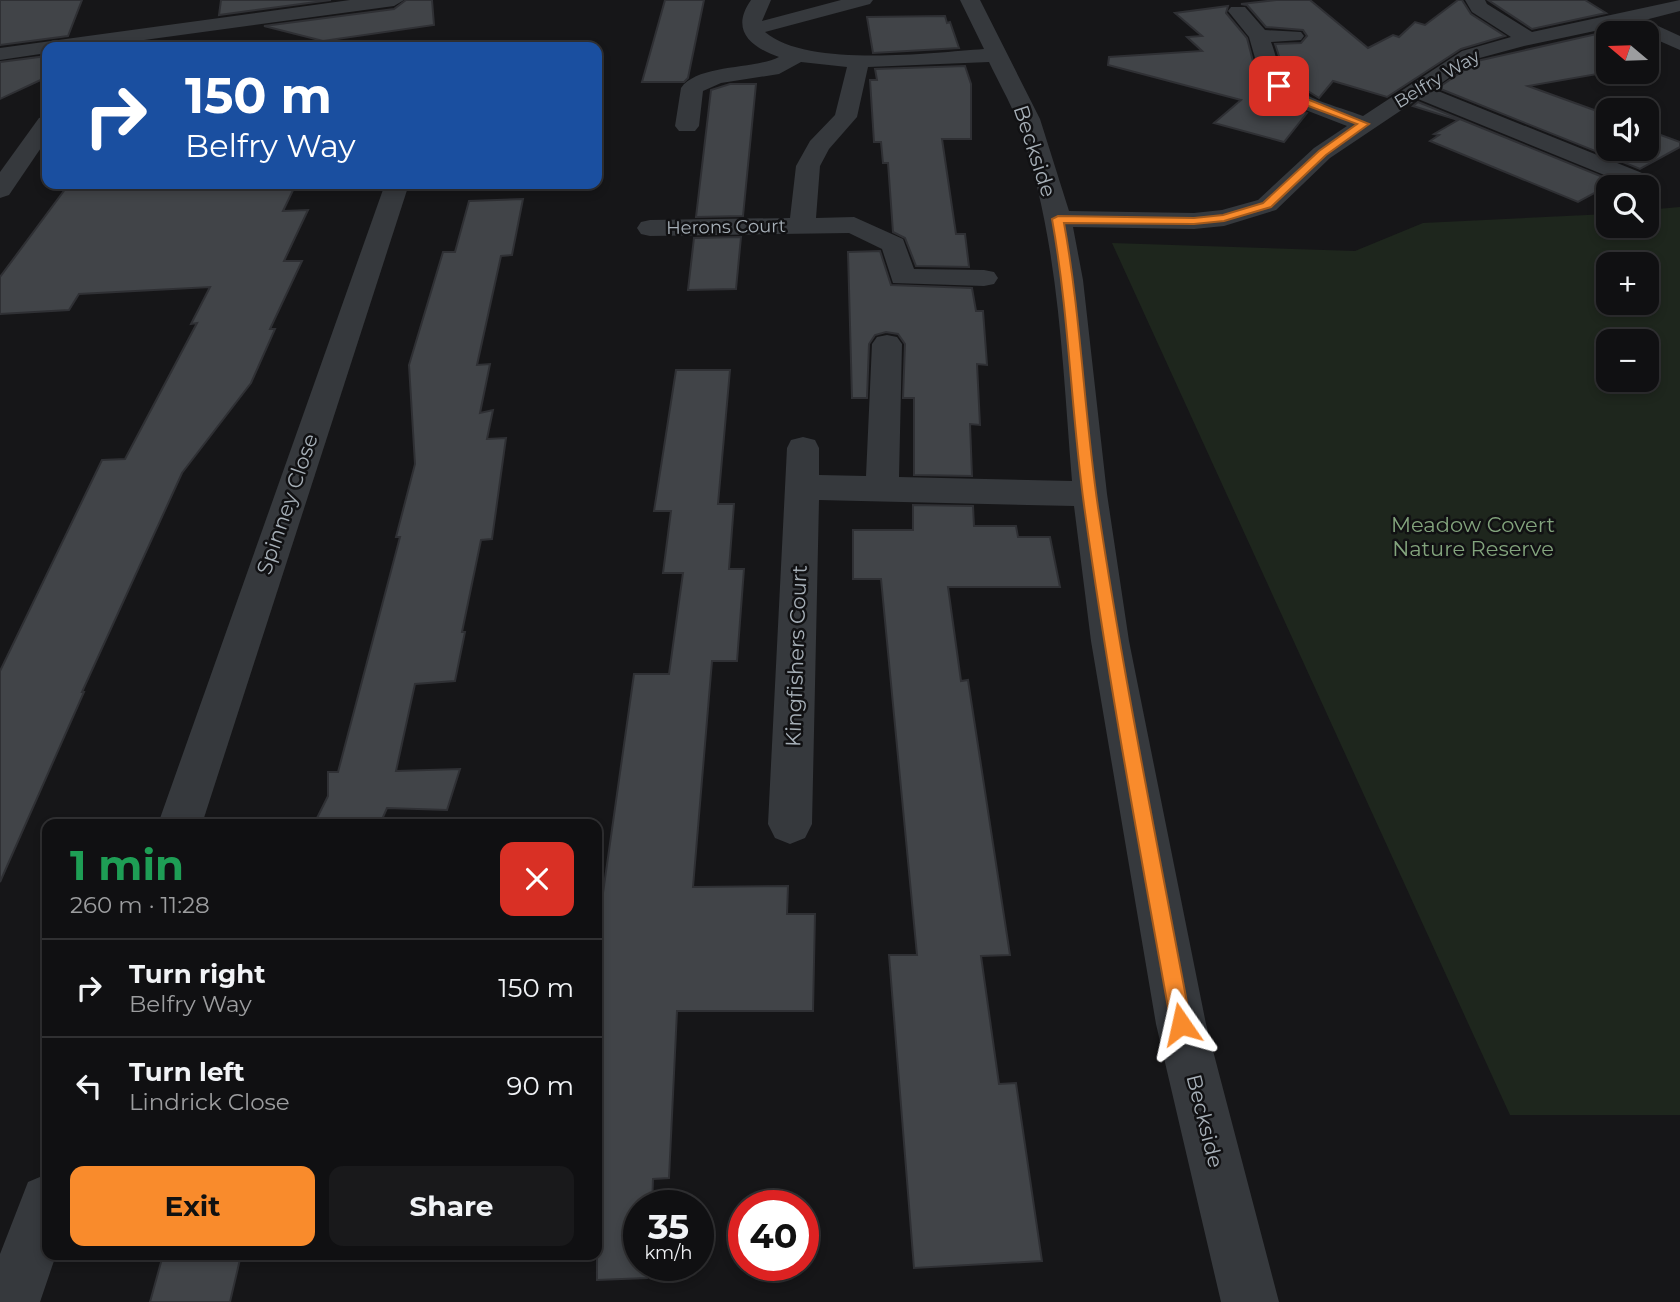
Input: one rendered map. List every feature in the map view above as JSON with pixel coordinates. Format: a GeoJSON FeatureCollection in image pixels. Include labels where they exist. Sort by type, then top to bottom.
{"type":"FeatureCollection","features":[{"type":"Feature","properties":{"kind":"street"},"geometry":{"type":"LineString","coordinates":[[108,42],[394,0]]}},
{"type":"Feature","properties":{"kind":"street"},"geometry":{"type":"LineString","coordinates":[[761,0],[752,11],[752,27],[759,41],[773,50],[795,57],[858,61],[997,55]]}},
{"type":"Feature","properties":{"kind":"street"},"geometry":{"type":"LineString","coordinates":[[752,27],[776,24],[863,0]]}},
{"type":"Feature","properties":{"kind":"street","name":"Beckside"},"geometry":{"type":"LineString","coordinates":[[970,0],[1028,119],[1058,219],[1069,279],[1090,494],[1110,641],[1181,1024],[1250,1302]]}},
{"type":"Feature","properties":{"kind":"street"},"geometry":{"type":"LineString","coordinates":[[1475,0],[1479,8],[1531,40]]}},
{"type":"Feature","properties":{"kind":"street","name":"Belfry Way"},"geometry":{"type":"LineString","coordinates":[[1058,219],[1194,221],[1224,218],[1267,205],[1322,153],[1469,55],[1629,20],[1680,5]]}},
{"type":"Feature","properties":{"kind":"street"},"geometry":{"type":"LineString","coordinates":[[1238,10],[1259,36],[1269,72],[1279,86],[1298,99],[1364,124]]}},
{"type":"Feature","properties":{"kind":"street"},"geometry":{"type":"LineString","coordinates":[[1629,20],[1680,44]]}},
{"type":"Feature","properties":{"kind":"street"},"geometry":{"type":"LineString","coordinates":[[1259,36],[1294,36]]}},
{"type":"Feature","properties":{"kind":"street"},"geometry":{"type":"LineString","coordinates":[[0,54],[42,48]]}},
{"type":"Feature","properties":{"kind":"street"},"geometry":{"type":"LineString","coordinates":[[687,126],[692,88],[716,77],[771,69],[795,57]]}},
{"type":"Feature","properties":{"kind":"street","name":"Herons Court"},"geometry":{"type":"LineString","coordinates":[[802,226],[808,166],[818,146],[846,117],[858,61]]}},
{"type":"Feature","properties":{"kind":"street"},"geometry":{"type":"LineString","coordinates":[[1415,90],[1628,175]]}},
{"type":"Feature","properties":{"kind":"street"},"geometry":{"type":"LineString","coordinates":[[0,190],[42,130]]}},
{"type":"Feature","properties":{"kind":"street","name":"Spinney Close"},"geometry":{"type":"LineString","coordinates":[[182,819],[395,189]]}},
{"type":"Feature","properties":{"kind":"street","name":"Herons Court"},"geometry":{"type":"LineString","coordinates":[[650,228],[854,225],[894,245],[903,277],[984,278]]}},
{"type":"Feature","properties":{"kind":"street"},"geometry":{"type":"LineString","coordinates":[[882,489],[887,344]]}},
{"type":"Feature","properties":{"kind":"street","name":"Kingfishers Court"},"geometry":{"type":"LineString","coordinates":[[790,824],[803,448]]}},
{"type":"Feature","properties":{"kind":"street"},"geometry":{"type":"LineString","coordinates":[[802,488],[1090,494]]}},
{"type":"Feature","properties":{"kind":"street"},"geometry":{"type":"LineString","coordinates":[[11,1302],[42,1215]]}},
{"type":"Feature","properties":{"kind":"green space","name":"Meadow Covert Nature Reserve"},"geometry":{"type":"Polygon","coordinates":[[[1680,207],[1680,1115],[1510,1115],[1112,243],[1355,251],[1423,223],[1596,215],[1596,238],[1659,238],[1659,209],[1680,207]]]}},
{"type":"Feature","properties":{"kind":"building"},"geometry":{"type":"Polygon","coordinates":[[[0,0],[82,0],[68,36],[0,45],[0,0]]]}},
{"type":"Feature","properties":{"kind":"building"},"geometry":{"type":"Polygon","coordinates":[[[221,0],[331,0],[219,15],[221,0]]]}},
{"type":"Feature","properties":{"kind":"building"},"geometry":{"type":"Polygon","coordinates":[[[406,0],[432,0],[434,25],[323,41],[264,26],[394,9],[406,0]]]}},
{"type":"Feature","properties":{"kind":"building"},"geometry":{"type":"Polygon","coordinates":[[[665,0],[704,0],[688,78],[684,82],[642,82],[665,0]]]}},
{"type":"Feature","properties":{"kind":"building"},"geometry":{"type":"Polygon","coordinates":[[[1310,0],[1368,48],[1393,35],[1399,37],[1415,22],[1425,25],[1458,0],[1462,0],[1471,14],[1505,36],[1461,49],[1387,97],[1333,81],[1319,98],[1290,80],[1275,44],[1301,43],[1307,36],[1303,30],[1266,27],[1247,5],[1241,4],[1310,0]]]}},
{"type":"Feature","properties":{"kind":"building"},"geometry":{"type":"Polygon","coordinates":[[[1488,0],[1585,0],[1606,13],[1532,29],[1488,0]]]}},
{"type":"Feature","properties":{"kind":"building"},"geometry":{"type":"Polygon","coordinates":[[[1228,6],[1226,13],[1247,38],[1256,73],[1269,92],[1289,106],[1307,113],[1284,142],[1214,123],[1241,100],[1108,65],[1109,57],[1202,51],[1187,37],[1202,36],[1175,13],[1228,6]]]}},
{"type":"Feature","properties":{"kind":"building"},"geometry":{"type":"Polygon","coordinates":[[[945,16],[947,23],[950,22],[959,48],[873,53],[867,17],[945,16]]]}},
{"type":"Feature","properties":{"kind":"building"},"geometry":{"type":"Polygon","coordinates":[[[1596,34],[1596,74],[1528,86],[1596,111],[1596,151],[1438,88],[1477,61],[1596,34]]]}},
{"type":"Feature","properties":{"kind":"building"},"geometry":{"type":"Polygon","coordinates":[[[42,57],[42,79],[0,99],[0,62],[42,57]]]}},
{"type":"Feature","properties":{"kind":"building"},"geometry":{"type":"Polygon","coordinates":[[[965,66],[971,84],[971,139],[942,139],[956,234],[965,234],[969,267],[916,266],[905,238],[893,232],[888,163],[883,163],[881,142],[874,142],[870,80],[877,80],[875,69],[965,66]]]}},
{"type":"Feature","properties":{"kind":"building"},"geometry":{"type":"Polygon","coordinates":[[[730,84],[756,84],[743,216],[696,217],[711,90],[730,84]]]}},
{"type":"Feature","properties":{"kind":"building"},"geometry":{"type":"Polygon","coordinates":[[[1418,102],[1598,175],[1596,192],[1578,202],[1430,141],[1439,135],[1434,134],[1458,120],[1413,106],[1418,102]]]}},
{"type":"Feature","properties":{"kind":"building"},"geometry":{"type":"Polygon","coordinates":[[[1659,134],[1680,142],[1680,147],[1659,159],[1659,134]]]}},
{"type":"Feature","properties":{"kind":"building"},"geometry":{"type":"Polygon","coordinates":[[[1620,161],[1655,161],[1640,169],[1620,161]]]}},
{"type":"Feature","properties":{"kind":"building"},"geometry":{"type":"Polygon","coordinates":[[[65,189],[294,189],[283,211],[308,210],[284,261],[302,261],[270,329],[275,329],[251,383],[182,473],[82,692],[0,882],[0,671],[102,460],[125,459],[197,323],[191,324],[210,287],[79,294],[69,310],[0,314],[0,277],[65,189]]]}},
{"type":"Feature","properties":{"kind":"building"},"geometry":{"type":"Polygon","coordinates":[[[523,199],[512,255],[501,256],[477,365],[490,364],[480,413],[493,410],[487,439],[506,438],[492,539],[481,540],[455,681],[415,684],[396,771],[460,769],[447,810],[387,808],[382,819],[316,819],[328,796],[328,772],[338,772],[400,537],[396,537],[415,464],[409,365],[443,252],[455,252],[469,201],[523,199]]]}},
{"type":"Feature","properties":{"kind":"building"},"geometry":{"type":"Polygon","coordinates":[[[741,237],[736,289],[688,290],[694,238],[741,237]]]}},
{"type":"Feature","properties":{"kind":"building"},"geometry":{"type":"Polygon","coordinates":[[[880,251],[891,285],[972,288],[976,311],[983,311],[987,365],[977,364],[980,425],[970,424],[972,476],[914,475],[914,398],[903,398],[905,344],[898,334],[886,332],[875,335],[869,344],[867,398],[852,398],[848,252],[880,251]]]}},
{"type":"Feature","properties":{"kind":"building"},"geometry":{"type":"Polygon","coordinates":[[[676,370],[730,370],[718,504],[734,504],[729,569],[744,569],[737,661],[712,661],[693,887],[788,886],[787,914],[815,914],[813,1011],[677,1011],[669,1178],[653,1179],[653,1190],[623,1190],[623,1279],[597,1280],[597,1260],[602,1260],[602,900],[634,674],[669,674],[683,573],[663,573],[671,511],[654,511],[676,370]]]}},
{"type":"Feature","properties":{"kind":"building"},"geometry":{"type":"Polygon","coordinates":[[[913,505],[973,506],[974,526],[1016,526],[1018,537],[1050,537],[1060,587],[948,587],[961,681],[968,680],[1010,955],[981,956],[999,1084],[1016,1083],[1042,1261],[914,1268],[889,955],[917,955],[881,579],[853,579],[853,530],[913,530],[913,505]]]}},
{"type":"Feature","properties":{"kind":"building"},"geometry":{"type":"Polygon","coordinates":[[[162,1260],[240,1260],[230,1302],[150,1302],[162,1260]]]}},
{"type":"Feature","properties":{"kind":"route"},"geometry":{"type":"LineString","coordinates":[[1181,1024],[1110,641],[1090,494],[1069,279],[1058,219],[1194,221],[1224,218],[1267,205],[1322,153],[1364,124],[1298,99],[1279,86]]}}]}
